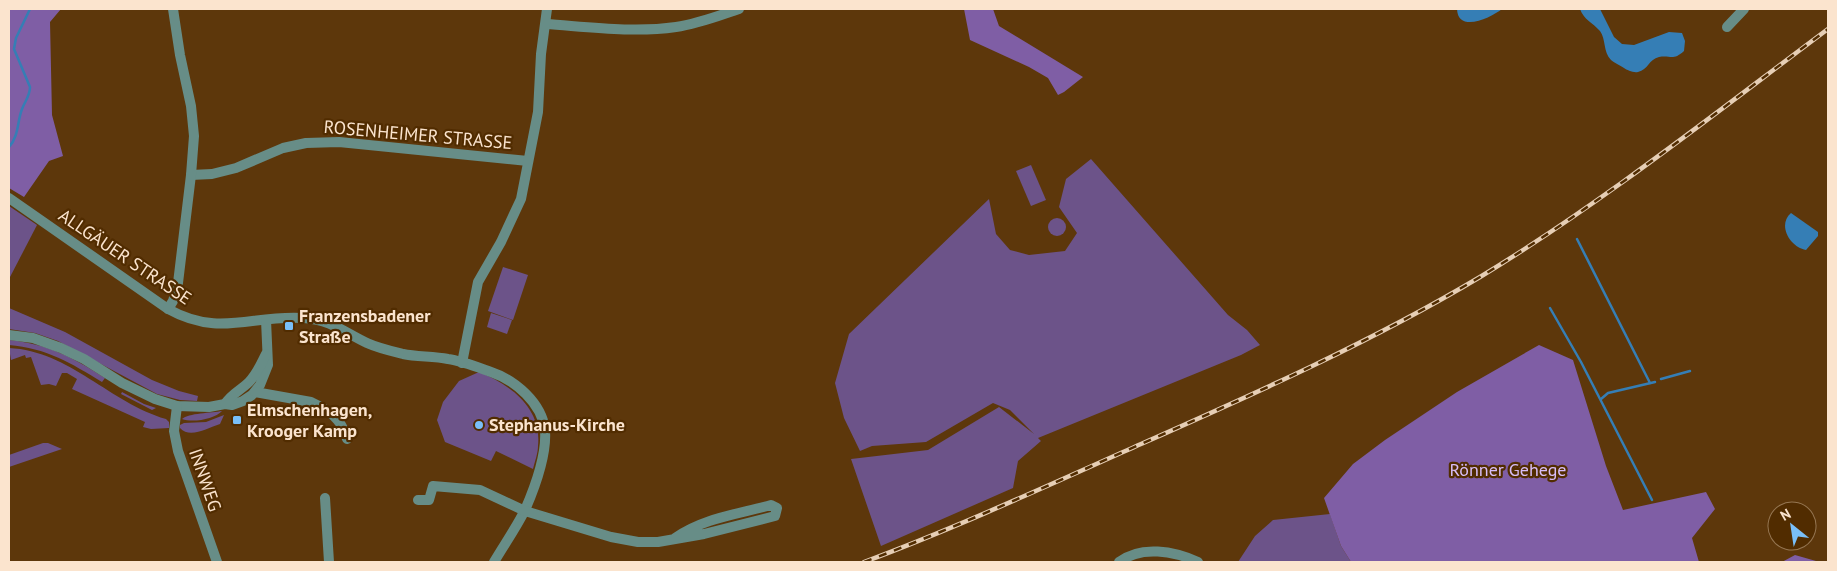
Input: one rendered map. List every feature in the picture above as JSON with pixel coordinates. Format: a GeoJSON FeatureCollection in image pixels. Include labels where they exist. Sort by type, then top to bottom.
{"type":"FeatureCollection","features":[{"type":"Feature","properties":{"kind":"street"},"geometry":{"type":"LineString","coordinates":[[168,309],[173,301],[178,283],[194,136],[191,106],[180,55],[173,9]]}},
{"type":"Feature","properties":{"kind":"street"},"geometry":{"type":"LineString","coordinates":[[462,363],[478,282],[501,242],[521,198],[538,112],[541,54],[547,9]]}},
{"type":"Feature","properties":{"kind":"street"},"geometry":{"type":"LineString","coordinates":[[546,24],[617,29],[667,28],[706,20],[739,9]]}},
{"type":"Feature","properties":{"kind":"street"},"geometry":{"type":"LineString","coordinates":[[1727,27],[1744,9]]}},
{"type":"Feature","properties":{"kind":"street","name":"ROSENHEIMER STRASSE"},"geometry":{"type":"LineString","coordinates":[[191,175],[212,174],[236,168],[283,148],[306,143],[339,142],[528,160]]}},
{"type":"Feature","properties":{"kind":"street","name":"ALLGÄUER STRASSE"},"geometry":{"type":"LineString","coordinates":[[9,198],[168,309],[195,321],[216,324],[292,318],[318,320],[340,328],[367,343],[404,354],[447,359],[462,363],[505,378],[521,389],[540,414],[545,430],[543,454],[525,510],[494,562]]}},
{"type":"Feature","properties":{"kind":"street"},"geometry":{"type":"LineString","coordinates":[[9,335],[33,338],[61,348],[84,359],[122,383],[155,399],[177,406],[209,407],[225,404],[232,405],[243,401],[255,392],[267,371],[266,320]]}},
{"type":"Feature","properties":{"kind":"street"},"geometry":{"type":"LineString","coordinates":[[225,404],[229,397],[244,387],[255,376],[266,354]]}},
{"type":"Feature","properties":{"kind":"street"},"geometry":{"type":"LineString","coordinates":[[255,392],[311,402],[338,419],[344,426],[347,438]]}},
{"type":"Feature","properties":{"kind":"street","name":"INNWEG"},"geometry":{"type":"LineString","coordinates":[[177,406],[174,431],[176,446],[217,562]]}},
{"type":"Feature","properties":{"kind":"street"},"geometry":{"type":"LineString","coordinates":[[418,500],[429,500],[434,486],[480,490],[525,510],[611,538],[648,542],[704,534],[775,516],[777,508],[771,505],[702,523],[675,538]]}},
{"type":"Feature","properties":{"kind":"street"},"geometry":{"type":"LineString","coordinates":[[325,498],[329,562]]}},
{"type":"Feature","properties":{"kind":"street"},"geometry":{"type":"LineString","coordinates":[[1119,562],[1151,550],[1177,555],[1198,562]]}},
{"type":"Feature","properties":{"kind":"shaded area"},"geometry":{"type":"Polygon","coordinates":[[[1091,159],[1228,315],[1247,330],[1260,345],[1241,355],[1038,438],[1041,441],[1018,461],[1013,488],[881,546],[851,459],[928,450],[999,407],[1034,434],[1010,410],[993,403],[926,442],[872,446],[860,451],[844,418],[835,383],[849,334],[989,199],[996,234],[1010,250],[1029,255],[1065,251],[1077,233],[1059,207],[1066,179],[1091,159]]]}},
{"type":"Feature","properties":{"kind":"shaded area"},"geometry":{"type":"Polygon","coordinates":[[[1031,165],[1046,200],[1031,206],[1016,171],[1031,165]]]}},
{"type":"Feature","properties":{"kind":"shaded area"},"geometry":{"type":"Polygon","coordinates":[[[9,206],[37,225],[9,279],[9,206]]]}},
{"type":"Feature","properties":{"kind":"shaded area"},"geometry":{"type":"Polygon","coordinates":[[[1053,218],[1061,218],[1066,223],[1064,234],[1053,236],[1048,231],[1048,223],[1053,218]]]}},
{"type":"Feature","properties":{"kind":"shaded area"},"geometry":{"type":"Polygon","coordinates":[[[503,267],[528,275],[513,320],[488,311],[503,267]]]}},
{"type":"Feature","properties":{"kind":"shaded area"},"geometry":{"type":"Polygon","coordinates":[[[9,308],[65,332],[152,380],[179,391],[198,396],[197,401],[180,400],[157,394],[58,341],[35,333],[9,329],[9,308]]]}},
{"type":"Feature","properties":{"kind":"shaded area"},"geometry":{"type":"Polygon","coordinates":[[[491,313],[512,320],[507,334],[487,327],[491,313]]]}},
{"type":"Feature","properties":{"kind":"shaded area"},"geometry":{"type":"Polygon","coordinates":[[[9,340],[48,348],[82,364],[105,378],[102,382],[47,353],[9,345],[9,340]]]}},
{"type":"Feature","properties":{"kind":"shaded area"},"geometry":{"type":"Polygon","coordinates":[[[9,348],[31,351],[71,368],[126,402],[166,419],[169,422],[169,428],[151,429],[143,427],[145,422],[72,389],[77,379],[67,373],[62,373],[56,386],[49,384],[41,385],[31,357],[26,358],[25,355],[11,360],[9,348]]]}},
{"type":"Feature","properties":{"kind":"shaded area"},"geometry":{"type":"Polygon","coordinates":[[[479,372],[513,391],[530,409],[538,432],[538,451],[533,469],[496,451],[491,461],[445,442],[437,420],[443,402],[459,381],[479,372]]]}},
{"type":"Feature","properties":{"kind":"shaded area"},"geometry":{"type":"Polygon","coordinates":[[[122,392],[156,408],[152,410],[121,394],[122,392]]]}},
{"type":"Feature","properties":{"kind":"shaded area"},"geometry":{"type":"Polygon","coordinates":[[[222,411],[219,414],[204,419],[192,421],[182,419],[195,414],[222,411]]]}},
{"type":"Feature","properties":{"kind":"shaded area"},"geometry":{"type":"Polygon","coordinates":[[[224,415],[220,424],[199,432],[189,433],[180,428],[180,425],[184,423],[206,422],[224,415]]]}},
{"type":"Feature","properties":{"kind":"shaded area"},"geometry":{"type":"Polygon","coordinates":[[[48,443],[62,449],[9,467],[9,455],[48,443]]]}},
{"type":"Feature","properties":{"kind":"shaded area"},"geometry":{"type":"Polygon","coordinates":[[[1330,514],[1341,546],[1351,562],[1238,562],[1255,536],[1273,520],[1330,514]]]}},
{"type":"Feature","properties":{"kind":"green space"},"geometry":{"type":"Polygon","coordinates":[[[9,9],[61,9],[50,22],[52,115],[63,156],[49,161],[24,197],[9,188],[9,9]]]}},
{"type":"Feature","properties":{"kind":"green space"},"geometry":{"type":"Polygon","coordinates":[[[964,9],[993,9],[999,26],[1083,77],[1058,95],[1048,78],[1029,67],[970,40],[964,9]]]}},
{"type":"Feature","properties":{"kind":"green space","name":"Rönner Gehege"},"geometry":{"type":"Polygon","coordinates":[[[1539,345],[1573,360],[1606,466],[1623,510],[1706,492],[1715,509],[1692,538],[1699,562],[1351,562],[1341,546],[1324,498],[1353,464],[1385,440],[1457,392],[1539,345]]]}},
{"type":"Feature","properties":{"kind":"green space"},"geometry":{"type":"Polygon","coordinates":[[[1795,555],[1816,561],[1828,562],[1782,562],[1795,555]]]}},
{"type":"Feature","properties":{"kind":"water"},"geometry":{"type":"Polygon","coordinates":[[[1457,9],[1502,9],[1484,19],[1469,22],[1463,21],[1459,17],[1457,9]]]}},
{"type":"Feature","properties":{"kind":"water"},"geometry":{"type":"Polygon","coordinates":[[[1580,9],[1600,9],[1614,37],[1622,44],[1634,45],[1669,32],[1682,33],[1685,41],[1684,51],[1674,57],[1656,58],[1641,71],[1632,72],[1608,57],[1600,31],[1586,18],[1580,9]]]}},
{"type":"Feature","properties":{"kind":"water"},"geometry":{"type":"Polygon","coordinates":[[[1791,213],[1818,232],[1818,236],[1806,250],[1795,245],[1787,235],[1785,223],[1791,213]]]}},
{"type":"Feature","properties":{"kind":"waterway"},"geometry":{"type":"LineString","coordinates":[[9,147],[15,138],[20,114],[30,90],[14,49],[16,38],[30,9]]}},
{"type":"Feature","properties":{"kind":"waterway"},"geometry":{"type":"LineString","coordinates":[[1577,239],[1650,383]]}},
{"type":"Feature","properties":{"kind":"waterway"},"geometry":{"type":"LineString","coordinates":[[1550,308],[1581,362],[1652,500]]}},
{"type":"Feature","properties":{"kind":"waterway"},"geometry":{"type":"LineString","coordinates":[[1661,379],[1690,371]]}},
{"type":"Feature","properties":{"kind":"waterway"},"geometry":{"type":"LineString","coordinates":[[1601,399],[1608,393],[1655,382]]}},
{"type":"Feature","properties":{"kind":"railway"},"geometry":{"type":"LineString","coordinates":[[864,562],[934,535],[1227,406],[1313,366],[1439,301],[1525,249],[1570,219],[1828,29]]}},
{"type":"Feature","properties":{"kind":"place","name":"Franzensbadener Straße"},"geometry":{"type":"Point","coordinates":[289,326]}},
{"type":"Feature","properties":{"kind":"place","name":"Elmschenhagen, Krooger Kamp"},"geometry":{"type":"Point","coordinates":[237,420]}},
{"type":"Feature","properties":{"kind":"place","name":"Stephanus-Kirche"},"geometry":{"type":"Point","coordinates":[479,425]}}]}
